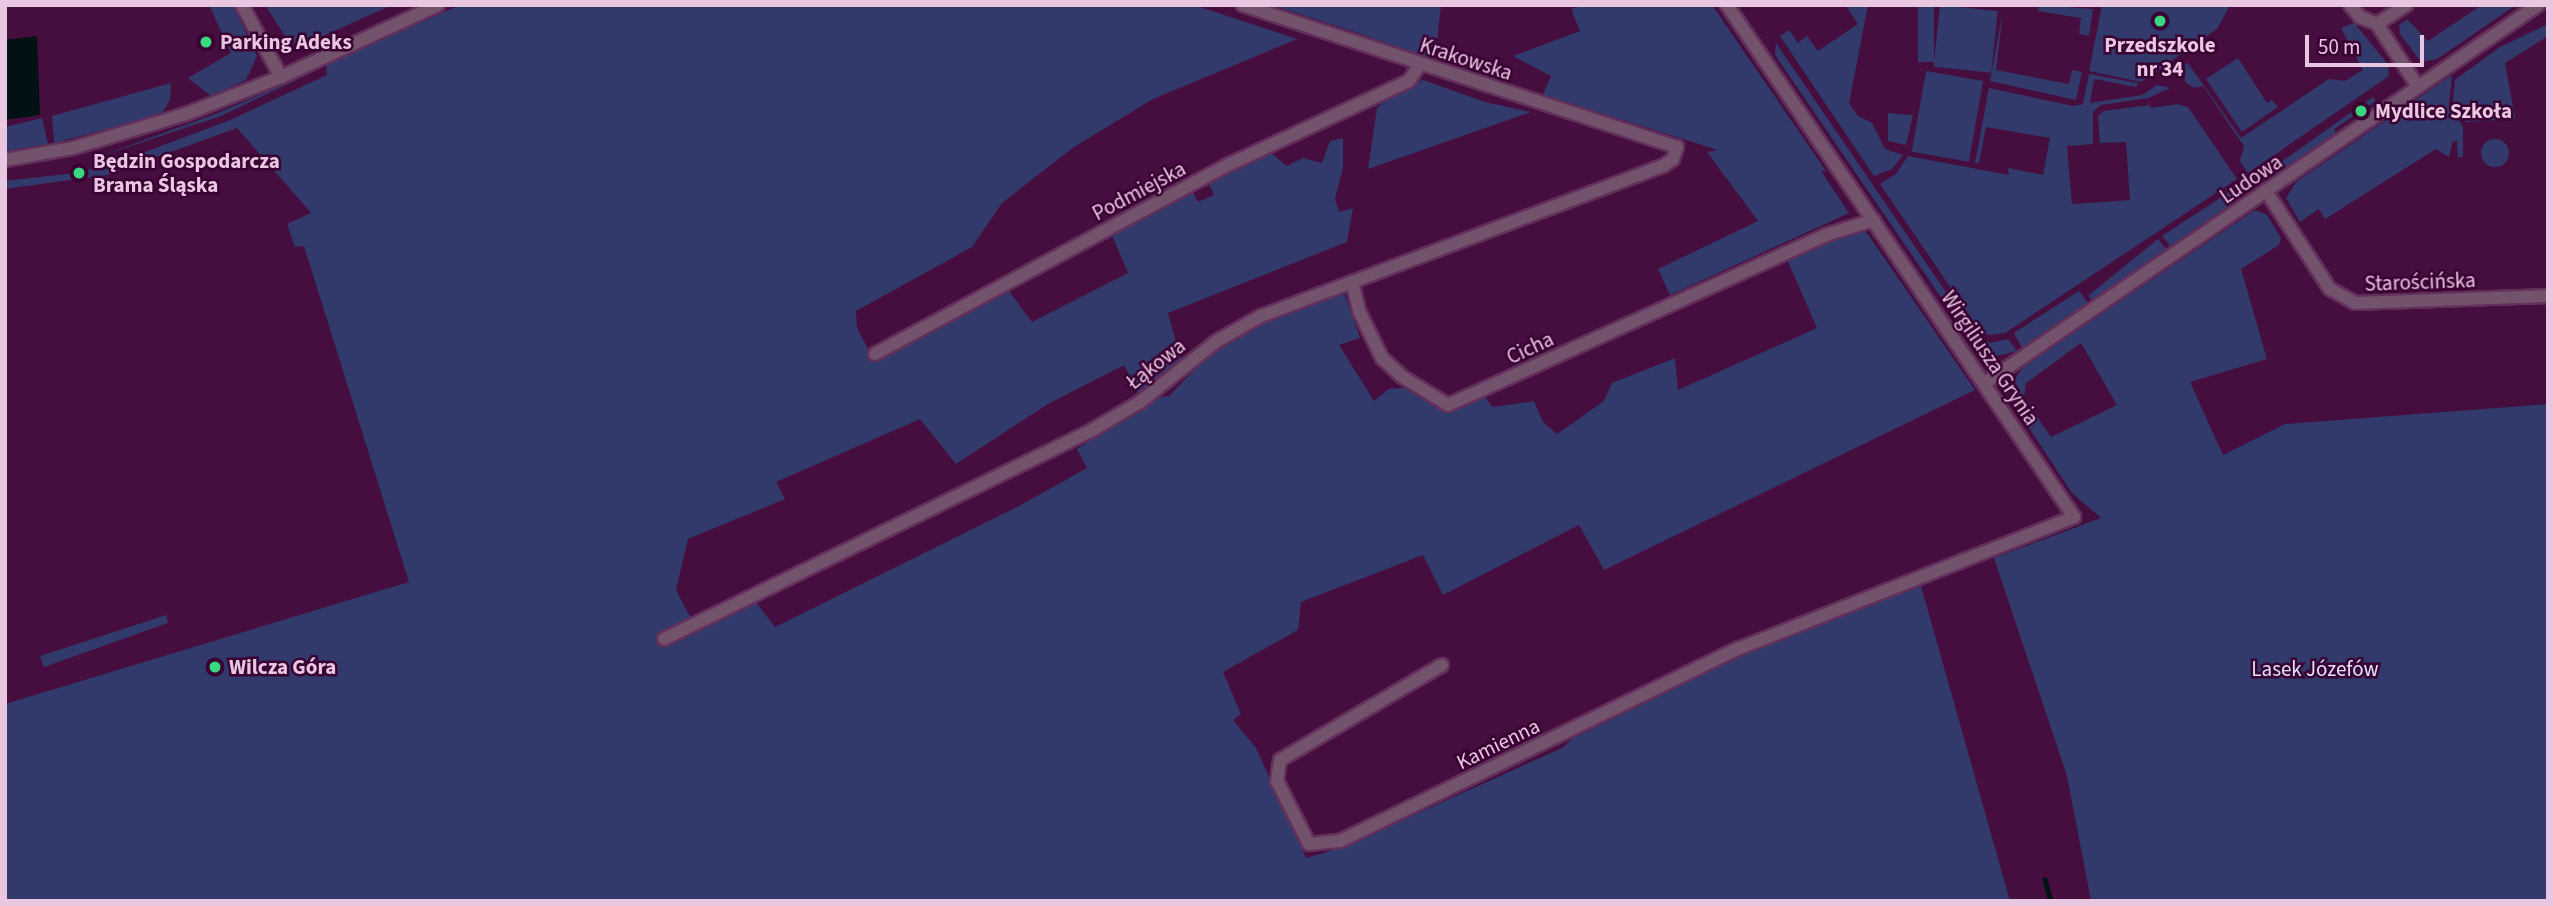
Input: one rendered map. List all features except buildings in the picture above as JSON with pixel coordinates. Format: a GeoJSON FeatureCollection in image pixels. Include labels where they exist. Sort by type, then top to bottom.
{"type":"FeatureCollection","features":[{"type":"Feature","properties":{"kind":"street"},"geometry":{"type":"LineString","coordinates":[[243,5],[281,77]]}},
{"type":"Feature","properties":{"kind":"street"},"geometry":{"type":"LineString","coordinates":[[5,160],[125,134],[281,77],[438,5]]}},
{"type":"Feature","properties":{"kind":"street","name":"Krakowska"},"geometry":{"type":"LineString","coordinates":[[1243,5],[1677,147]]}},
{"type":"Feature","properties":{"kind":"street","name":"Wirgiliusza Grynia"},"geometry":{"type":"LineString","coordinates":[[1727,5],[2074,517],[1962,562]]}},
{"type":"Feature","properties":{"kind":"street"},"geometry":{"type":"LineString","coordinates":[[2350,5],[2360,18],[2378,24],[2418,87]]}},
{"type":"Feature","properties":{"kind":"street"},"geometry":{"type":"LineString","coordinates":[[2378,24],[2406,5]]}},
{"type":"Feature","properties":{"kind":"street","name":"Ludowa"},"geometry":{"type":"LineString","coordinates":[[1985,383],[2538,5]]}},
{"type":"Feature","properties":{"kind":"street","name":"Podmiejska"},"geometry":{"type":"LineString","coordinates":[[875,354],[1230,164],[1409,81],[1420,64]]}},
{"type":"Feature","properties":{"kind":"street","name":"Łąkowa"},"geometry":{"type":"LineString","coordinates":[[664,639],[1054,450],[1140,402],[1238,328],[1352,282],[1662,166],[1673,159],[1677,147]]}},
{"type":"Feature","properties":{"kind":"street","name":"Starościńska"},"geometry":{"type":"LineString","coordinates":[[2266,191],[2330,289],[2355,303],[2548,296]]}},
{"type":"Feature","properties":{"kind":"street","name":"Cicha"},"geometry":{"type":"LineString","coordinates":[[1352,282],[1360,313],[1382,358],[1401,376],[1448,405],[1777,256],[1874,220]]}},
{"type":"Feature","properties":{"kind":"street","name":"Kamienna"},"geometry":{"type":"LineString","coordinates":[[1442,665],[1280,760],[1277,780],[1309,844],[1340,841],[1740,648],[1962,562]]}},
{"type":"Feature","properties":{"kind":"green space"},"geometry":{"type":"Polygon","coordinates":[[[209,5],[233,5],[257,56],[246,80],[211,96],[188,78],[231,53],[209,5]]]}},
{"type":"Feature","properties":{"kind":"green space"},"geometry":{"type":"Polygon","coordinates":[[[265,5],[392,5],[303,45],[289,42],[265,5]]]}},
{"type":"Feature","properties":{"kind":"green space"},"geometry":{"type":"Polygon","coordinates":[[[460,5],[1194,5],[1297,39],[1153,99],[1074,147],[1002,203],[972,247],[856,311],[857,328],[874,360],[1008,290],[1032,322],[1128,273],[1111,233],[1191,188],[1198,202],[1214,195],[1208,181],[1217,174],[1270,152],[1287,166],[1303,158],[1322,163],[1330,141],[1343,138],[1343,168],[1335,199],[1339,212],[1353,208],[1347,242],[1168,313],[1182,364],[1139,395],[1124,365],[1048,404],[956,464],[920,419],[776,482],[785,499],[688,539],[676,590],[695,626],[752,597],[775,627],[1019,506],[1087,468],[1077,449],[1154,398],[1169,396],[1216,347],[1285,313],[1344,292],[1360,338],[1339,345],[1374,401],[1389,389],[1415,387],[1445,412],[1484,396],[1493,407],[1534,401],[1543,422],[1557,434],[1604,401],[1612,383],[1675,358],[1678,390],[1817,328],[1786,257],[1827,238],[1865,230],[1975,390],[1604,570],[1579,525],[1443,595],[1423,555],[1301,602],[1298,630],[1223,672],[1241,714],[1233,720],[1256,748],[1306,858],[1343,847],[1564,747],[1571,739],[1772,641],[1921,586],[2010,901],[5,901],[5,704],[409,582],[304,246],[295,247],[287,224],[311,213],[237,128],[107,175],[5,189],[5,181],[75,173],[116,163],[230,120],[327,75],[326,65],[460,5]]]}},
{"type":"Feature","properties":{"kind":"green space"},"geometry":{"type":"Polygon","coordinates":[[[1272,5],[1441,5],[1435,60],[1358,33],[1272,5]]]}},
{"type":"Feature","properties":{"kind":"green space"},"geometry":{"type":"Polygon","coordinates":[[[1585,5],[1712,5],[1826,171],[1821,171],[1849,213],[1670,295],[1658,269],[1758,221],[1707,152],[1718,150],[1543,95],[1551,76],[1513,56],[1580,31],[1571,9],[1585,5]]]}},
{"type":"Feature","properties":{"kind":"green space"},"geometry":{"type":"Polygon","coordinates":[[[1868,5],[1849,103],[1858,116],[1872,123],[1885,149],[1903,155],[1892,169],[1874,176],[1780,36],[1789,30],[1798,43],[1807,36],[1818,51],[1858,24],[1846,6],[1868,5]]]}},
{"type":"Feature","properties":{"kind":"green space"},"geometry":{"type":"Polygon","coordinates":[[[1918,5],[1934,5],[1934,62],[1918,62],[1918,5]]]}},
{"type":"Feature","properties":{"kind":"green space"},"geometry":{"type":"Polygon","coordinates":[[[1940,5],[1998,11],[1991,73],[1934,67],[1940,5]]]}},
{"type":"Feature","properties":{"kind":"green space"},"geometry":{"type":"Polygon","coordinates":[[[2039,5],[2093,9],[2089,36],[2079,34],[2081,18],[2038,11],[2039,5]]]}},
{"type":"Feature","properties":{"kind":"green space"},"geometry":{"type":"Polygon","coordinates":[[[2102,5],[2230,5],[2217,29],[2141,82],[2089,71],[2102,5]]]}},
{"type":"Feature","properties":{"kind":"green space"},"geometry":{"type":"Polygon","coordinates":[[[2482,5],[2516,5],[2437,59],[2421,62],[2400,34],[2399,25],[2407,19],[2428,41],[2482,5]]]}},
{"type":"Feature","properties":{"kind":"green space"},"geometry":{"type":"Polygon","coordinates":[[[2003,11],[1996,70],[2069,84],[2072,70],[2082,72],[2076,100],[1990,81],[2003,11]]]}},
{"type":"Feature","properties":{"kind":"green space"},"geometry":{"type":"Polygon","coordinates":[[[2354,23],[2388,64],[2389,76],[2248,173],[2240,161],[2244,146],[2203,86],[2194,88],[2185,82],[2187,62],[2241,138],[2329,79],[2345,81],[2363,70],[2341,28],[2354,23]]]}},
{"type":"Feature","properties":{"kind":"green space"},"geometry":{"type":"Polygon","coordinates":[[[2548,24],[2548,36],[2505,63],[2515,119],[2466,122],[2453,103],[2455,80],[2500,47],[2548,24]]]}},
{"type":"Feature","properties":{"kind":"green space"},"geometry":{"type":"Polygon","coordinates":[[[1776,43],[1976,336],[1991,343],[2008,339],[2017,351],[1993,357],[1975,347],[1775,55],[1776,43]]]}},
{"type":"Feature","properties":{"kind":"green space"},"geometry":{"type":"Polygon","coordinates":[[[2238,58],[2267,103],[2272,100],[2278,107],[2242,132],[2206,79],[2238,58]]]}},
{"type":"Feature","properties":{"kind":"green space"},"geometry":{"type":"Polygon","coordinates":[[[1926,71],[1983,81],[1969,162],[1912,152],[1926,71]]]}},
{"type":"Feature","properties":{"kind":"green space"},"geometry":{"type":"Polygon","coordinates":[[[313,72],[221,116],[98,157],[218,113],[313,72]]]}},
{"type":"Feature","properties":{"kind":"green space"},"geometry":{"type":"Polygon","coordinates":[[[2089,74],[2138,83],[2136,87],[2094,79],[2090,103],[2142,95],[2157,85],[2170,88],[2148,98],[2101,105],[2093,112],[2093,144],[2067,146],[2072,204],[2130,200],[2126,142],[2100,143],[2098,116],[2104,111],[2150,105],[2151,108],[2177,104],[2188,107],[2237,179],[2005,333],[1989,335],[1981,332],[1880,184],[1896,174],[1908,156],[2009,175],[2008,168],[2043,175],[2050,138],[1986,127],[1979,163],[1975,163],[1989,88],[2073,106],[2083,104],[2089,74]]]}},
{"type":"Feature","properties":{"kind":"green space"},"geometry":{"type":"Polygon","coordinates":[[[2452,75],[2449,104],[2463,127],[2463,157],[2458,157],[2457,141],[2453,141],[2449,157],[2436,149],[2325,219],[2319,209],[2300,222],[2286,198],[2296,182],[2452,75]]]}},
{"type":"Feature","properties":{"kind":"green space"},"geometry":{"type":"Polygon","coordinates":[[[1423,80],[1485,102],[1531,112],[1368,169],[1377,108],[1390,96],[1423,80]]]}},
{"type":"Feature","properties":{"kind":"green space"},"geometry":{"type":"Polygon","coordinates":[[[171,83],[170,100],[161,115],[54,143],[52,116],[171,83]]]}},
{"type":"Feature","properties":{"kind":"green space"},"geometry":{"type":"Polygon","coordinates":[[[2373,97],[2376,101],[2334,129],[2336,133],[2286,167],[2281,162],[2373,97]]]}},
{"type":"Feature","properties":{"kind":"green space"},"geometry":{"type":"Polygon","coordinates":[[[1888,113],[1913,115],[1906,145],[1888,141],[1888,113]]]}},
{"type":"Feature","properties":{"kind":"green space"},"geometry":{"type":"Polygon","coordinates":[[[42,118],[48,144],[5,151],[5,127],[42,118]]]}},
{"type":"Feature","properties":{"kind":"green space"},"geometry":{"type":"Polygon","coordinates":[[[2495,139],[2505,143],[2509,153],[2505,163],[2495,167],[2485,163],[2481,153],[2485,143],[2495,139]]]}},
{"type":"Feature","properties":{"kind":"green space"},"geometry":{"type":"Polygon","coordinates":[[[2240,185],[2237,201],[2170,246],[2162,236],[2240,185]]]}},
{"type":"Feature","properties":{"kind":"green space","name":"Lasek Józefów"},"geometry":{"type":"Polygon","coordinates":[[[2255,210],[2267,215],[2281,238],[2279,245],[2241,269],[2267,359],[2190,382],[2223,455],[2285,424],[2548,404],[2548,901],[2091,901],[2067,776],[1994,558],[2101,518],[2072,493],[2014,405],[2013,382],[2023,367],[2255,210]],[[2081,343],[2026,383],[2024,398],[2051,437],[2117,405],[2081,343]]]}},
{"type":"Feature","properties":{"kind":"green space"},"geometry":{"type":"Polygon","coordinates":[[[2158,239],[2166,249],[2096,306],[2088,296],[2158,239]]]}},
{"type":"Feature","properties":{"kind":"green space"},"geometry":{"type":"Polygon","coordinates":[[[2079,291],[2088,303],[2022,348],[2014,333],[2079,291]]]}},
{"type":"Feature","properties":{"kind":"green space"},"geometry":{"type":"Polygon","coordinates":[[[166,615],[168,623],[44,667],[40,656],[166,615]]]}},
{"type":"Feature","properties":{"kind":"shaded area"},"geometry":{"type":"Polygon","coordinates":[[[37,36],[40,115],[5,120],[5,40],[37,36]]]}},
{"type":"Feature","properties":{"kind":"waterway"},"geometry":{"type":"LineString","coordinates":[[2045,879],[2051,901]]}},
{"type":"Feature","properties":{"kind":"place","name":"Przedszkole nr 34"},"geometry":{"type":"Point","coordinates":[2160,21]}},
{"type":"Feature","properties":{"kind":"place","name":"Parking Adeks"},"geometry":{"type":"Point","coordinates":[206,42]}},
{"type":"Feature","properties":{"kind":"place","name":"Mydlice Szkoła"},"geometry":{"type":"Point","coordinates":[2361,111]}},
{"type":"Feature","properties":{"kind":"place","name":"Będzin Gospodarcza Brama Śląska"},"geometry":{"type":"Point","coordinates":[79,173]}},
{"type":"Feature","properties":{"kind":"place","name":"Wilcza Góra"},"geometry":{"type":"Point","coordinates":[215,667]}}]}
